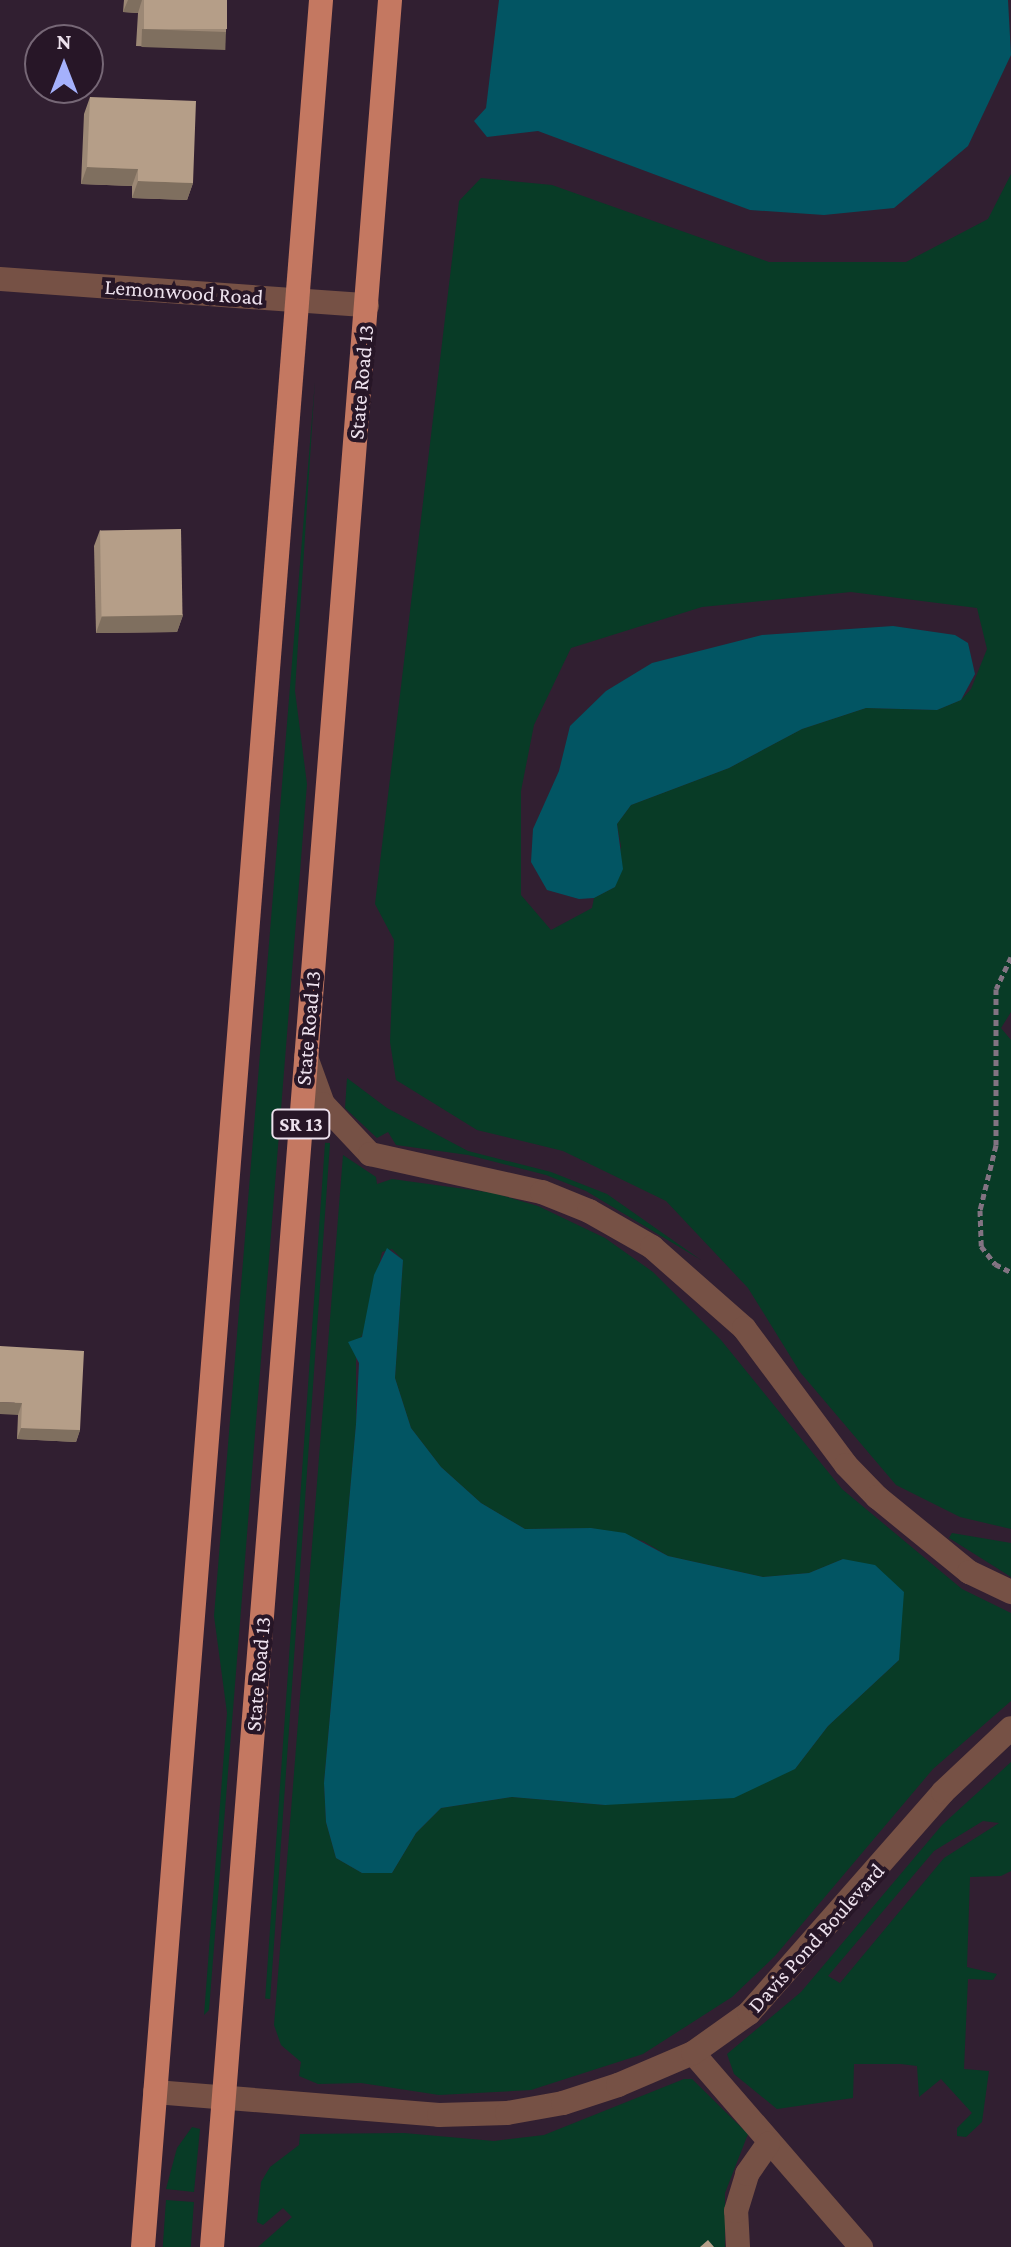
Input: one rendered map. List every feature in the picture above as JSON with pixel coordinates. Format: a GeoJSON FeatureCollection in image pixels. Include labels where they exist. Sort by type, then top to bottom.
{"type":"FeatureCollection","features":[{"type":"Feature","properties":{"kind":"main road"},"geometry":{"type":"LineString","coordinates":[[143,2247],[321,0]]}},
{"type":"Feature","properties":{"kind":"main road","name":"State Road 13"},"geometry":{"type":"LineString","coordinates":[[212,2247],[390,0]]}},
{"type":"Feature","properties":{"kind":"street","name":"Lemonwood Road"},"geometry":{"type":"LineString","coordinates":[[0,279],[367,305]]}},
{"type":"Feature","properties":{"kind":"street"},"geometry":{"type":"LineString","coordinates":[[306,1057],[323,1104],[370,1154],[530,1188],[589,1211],[652,1247],[744,1328],[846,1465],[877,1497],[956,1563],[1011,1592]]}},
{"type":"Feature","properties":{"kind":"street","name":"Davis Pond Boulevard"},"geometry":{"type":"LineString","coordinates":[[155,2092],[439,2115],[507,2113],[563,2103],[693,2053],[749,2013],[778,1984],[943,1792],[1011,1728]]}},
{"type":"Feature","properties":{"kind":"street"},"geometry":{"type":"LineString","coordinates":[[693,2053],[768,2144],[861,2247]]}},
{"type":"Feature","properties":{"kind":"street"},"geometry":{"type":"LineString","coordinates":[[738,2247],[736,2211],[747,2174],[768,2144]]}},
{"type":"Feature","properties":{"kind":"path"},"geometry":{"type":"LineString","coordinates":[[1011,957],[996,989],[996,1145],[980,1210],[981,1246],[995,1264],[1011,1272]]}},
{"type":"Feature","properties":{"kind":"green space"},"geometry":{"type":"Polygon","coordinates":[[[1011,174],[1011,1012],[1001,1028],[1011,1040],[1011,1529],[960,1517],[896,1485],[800,1372],[748,1288],[666,1201],[563,1151],[477,1130],[396,1080],[390,1042],[394,940],[375,904],[459,201],[481,178],[552,185],[769,262],[906,262],[988,219],[1011,174]],[[851,592],[702,607],[571,648],[534,725],[521,791],[521,895],[551,930],[592,908],[594,898],[615,887],[621,846],[617,824],[631,805],[729,768],[802,729],[866,708],[937,710],[961,700],[971,689],[987,649],[977,608],[851,592]]]}},
{"type":"Feature","properties":{"kind":"green space"},"geometry":{"type":"Polygon","coordinates":[[[315,381],[295,691],[307,784],[209,2010],[204,2015],[227,1713],[214,1616],[315,381]]]}},
{"type":"Feature","properties":{"kind":"green space"},"geometry":{"type":"Polygon","coordinates":[[[347,1078],[387,1108],[468,1151],[551,1172],[607,1194],[701,1260],[586,1191],[546,1175],[468,1155],[396,1145],[388,1132],[377,1138],[345,1108],[347,1078]]]}},
{"type":"Feature","properties":{"kind":"green space"},"geometry":{"type":"Polygon","coordinates":[[[325,1143],[330,1143],[270,1999],[265,1999],[325,1143]]]}},
{"type":"Feature","properties":{"kind":"green space"},"geometry":{"type":"Polygon","coordinates":[[[343,1155],[376,1177],[377,1184],[392,1179],[494,1193],[538,1206],[605,1238],[653,1272],[721,1340],[842,1489],[962,1589],[1011,1613],[1011,1701],[933,1769],[775,1956],[732,1997],[643,2054],[531,2090],[439,2095],[361,2083],[318,2084],[299,2076],[301,2062],[281,2045],[274,2025],[343,1155]],[[392,1249],[382,1252],[366,1326],[356,1349],[356,1424],[324,1783],[326,1822],[336,1858],[362,1873],[392,1873],[416,1833],[441,1808],[512,1797],[605,1805],[795,1769],[828,1726],[899,1660],[843,1559],[809,1573],[763,1577],[668,1556],[643,1541],[591,1528],[525,1529],[481,1503],[441,1467],[411,1428],[395,1378],[403,1260],[392,1249]]]}},
{"type":"Feature","properties":{"kind":"green space"},"geometry":{"type":"Polygon","coordinates":[[[952,1533],[1011,1543],[1011,1577],[949,1538],[952,1533]]]}},
{"type":"Feature","properties":{"kind":"green space"},"geometry":{"type":"Polygon","coordinates":[[[1011,1762],[1011,1871],[1001,1876],[970,1877],[967,1967],[997,1974],[993,1980],[968,1979],[964,2069],[989,2071],[982,2122],[966,2137],[957,2136],[957,2128],[972,2113],[941,2079],[919,2097],[917,2066],[901,2064],[854,2064],[853,2098],[777,2109],[734,2074],[727,2054],[801,1992],[942,1825],[1011,1762]],[[983,1821],[934,1851],[828,1976],[840,1983],[944,1858],[999,1823],[983,1821]]]}},
{"type":"Feature","properties":{"kind":"green space"},"geometry":{"type":"Polygon","coordinates":[[[684,2079],[692,2079],[748,2134],[725,2193],[725,2247],[258,2247],[292,2217],[283,2208],[263,2225],[257,2222],[261,2182],[270,2167],[299,2145],[300,2134],[404,2133],[494,2141],[544,2135],[684,2079]]]}},
{"type":"Feature","properties":{"kind":"green space"},"geometry":{"type":"Polygon","coordinates":[[[192,2127],[200,2129],[194,2192],[166,2189],[177,2148],[192,2127]]]}},
{"type":"Feature","properties":{"kind":"green space"},"geometry":{"type":"Polygon","coordinates":[[[166,2200],[194,2202],[191,2247],[163,2247],[166,2200]]]}},
{"type":"Feature","properties":{"kind":"water"},"geometry":{"type":"Polygon","coordinates":[[[499,0],[1008,0],[1011,55],[968,146],[894,208],[824,215],[750,210],[538,131],[487,137],[474,121],[486,108],[499,0]]]}},
{"type":"Feature","properties":{"kind":"water"},"geometry":{"type":"Polygon","coordinates":[[[893,626],[955,635],[968,643],[975,674],[961,700],[937,710],[866,708],[802,729],[729,768],[631,805],[617,824],[623,869],[615,887],[594,898],[579,899],[547,890],[531,862],[533,829],[559,771],[570,726],[606,691],[652,663],[762,635],[893,626]]]}},
{"type":"Feature","properties":{"kind":"water"},"geometry":{"type":"Polygon","coordinates":[[[387,1248],[403,1260],[395,1378],[411,1428],[441,1467],[481,1503],[525,1529],[591,1528],[625,1533],[668,1556],[763,1577],[809,1573],[843,1559],[875,1565],[904,1592],[899,1660],[828,1726],[795,1769],[734,1798],[605,1805],[512,1797],[441,1808],[416,1833],[392,1873],[362,1873],[336,1858],[326,1822],[324,1783],[356,1424],[359,1363],[348,1342],[362,1337],[374,1275],[387,1248]]]}},
{"type":"Feature","properties":{"kind":"building"},"geometry":{"type":"Polygon","coordinates":[[[144,0],[227,0],[227,29],[144,29],[144,0]]]}},
{"type":"Feature","properties":{"kind":"building"},"geometry":{"type":"Polygon","coordinates":[[[104,98],[196,101],[193,183],[138,181],[138,169],[87,167],[90,104],[104,104],[104,98]]]}},
{"type":"Feature","properties":{"kind":"building"},"geometry":{"type":"Polygon","coordinates":[[[181,529],[183,615],[102,616],[100,530],[181,529]]]}},
{"type":"Feature","properties":{"kind":"building"},"geometry":{"type":"Polygon","coordinates":[[[0,1346],[84,1351],[80,1430],[21,1428],[22,1403],[0,1402],[0,1346]]]}},
{"type":"Feature","properties":{"kind":"building"},"geometry":{"type":"Polygon","coordinates":[[[708,2240],[714,2247],[700,2247],[708,2240]]]}}]}
